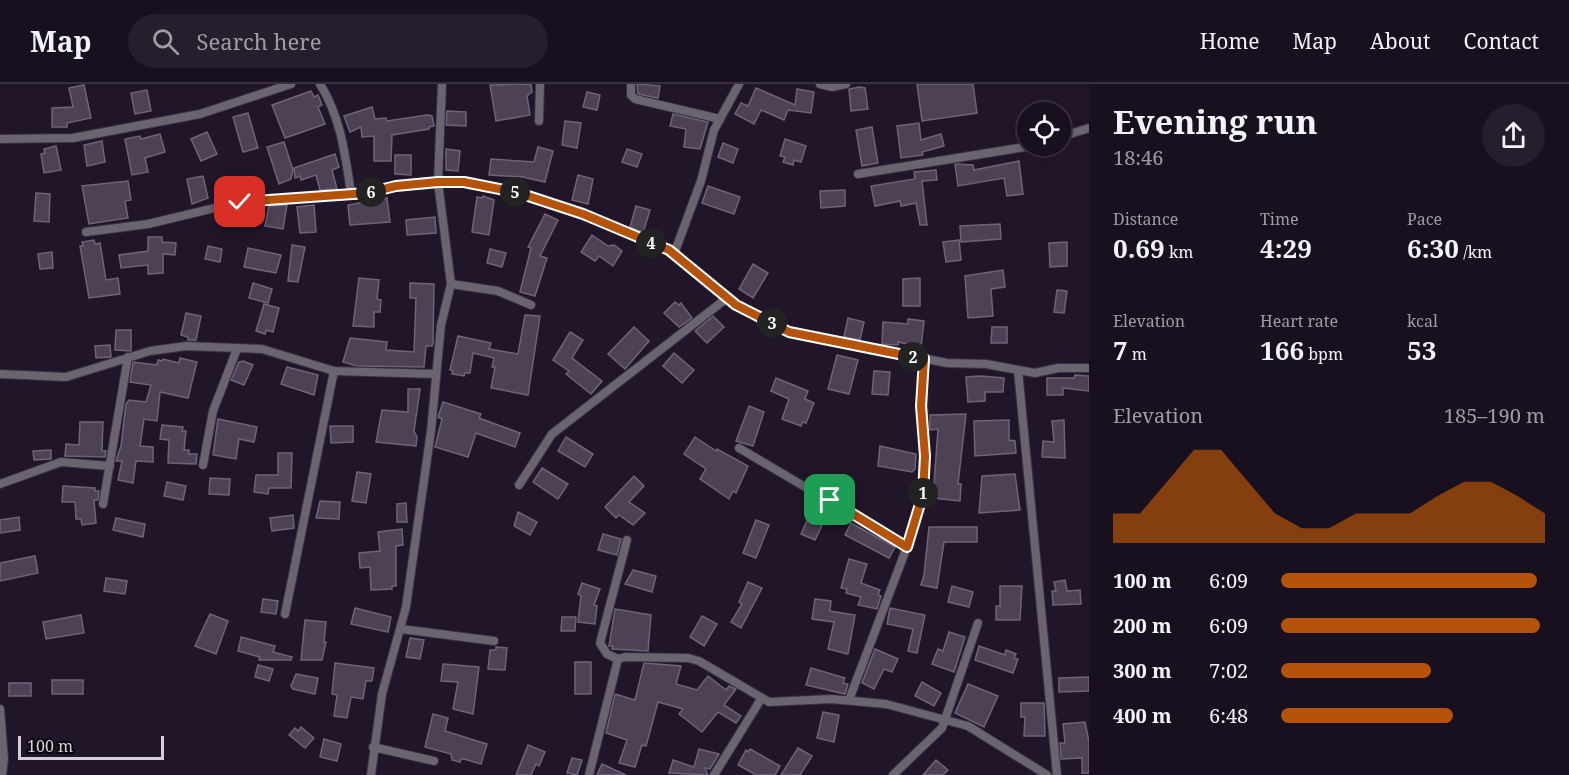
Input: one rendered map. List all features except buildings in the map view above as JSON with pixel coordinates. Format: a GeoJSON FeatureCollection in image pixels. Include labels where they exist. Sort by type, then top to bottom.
{"type":"FeatureCollection","features":[{"type":"Feature","properties":{"kind":"street"},"geometry":{"type":"LineString","coordinates":[[0,139],[62,140],[200,114],[291,84]]}},
{"type":"Feature","properties":{"kind":"street"},"geometry":{"type":"LineString","coordinates":[[320,84],[331,102],[340,127],[351,193]]}},
{"type":"Feature","properties":{"kind":"street"},"geometry":{"type":"LineString","coordinates":[[371,775],[382,694],[401,628],[431,431],[441,325],[451,284],[438,182],[442,84]]}},
{"type":"Feature","properties":{"kind":"street"},"geometry":{"type":"LineString","coordinates":[[538,121],[540,84]]}},
{"type":"Feature","properties":{"kind":"street"},"geometry":{"type":"LineString","coordinates":[[632,84],[631,95],[635,99],[720,118]]}},
{"type":"Feature","properties":{"kind":"street"},"geometry":{"type":"LineString","coordinates":[[674,254],[701,181],[720,118],[739,84]]}},
{"type":"Feature","properties":{"kind":"street"},"geometry":{"type":"LineString","coordinates":[[820,84],[832,87],[846,84]]}},
{"type":"Feature","properties":{"kind":"street"},"geometry":{"type":"LineString","coordinates":[[1071,133],[1089,128]]}},
{"type":"Feature","properties":{"kind":"street"},"geometry":{"type":"LineString","coordinates":[[858,174],[1017,148]]}},
{"type":"Feature","properties":{"kind":"street"},"geometry":{"type":"LineString","coordinates":[[86,232],[148,225],[240,202],[351,193],[438,182],[464,182],[519,193],[583,214],[674,254],[736,305],[789,332],[924,359],[1042,373],[1058,368],[1089,368]]}},
{"type":"Feature","properties":{"kind":"street"},"geometry":{"type":"LineString","coordinates":[[451,284],[498,291],[531,305]]}},
{"type":"Feature","properties":{"kind":"street"},"geometry":{"type":"LineString","coordinates":[[519,485],[552,435],[727,298]]}},
{"type":"Feature","properties":{"kind":"street"},"geometry":{"type":"LineString","coordinates":[[0,374],[66,377],[80,375],[128,357],[178,346],[262,349],[334,371],[436,374]]}},
{"type":"Feature","properties":{"kind":"street"},"geometry":{"type":"LineString","coordinates":[[204,465],[213,411],[237,349]]}},
{"type":"Feature","properties":{"kind":"street"},"geometry":{"type":"LineString","coordinates":[[103,504],[128,357]]}},
{"type":"Feature","properties":{"kind":"street"},"geometry":{"type":"LineString","coordinates":[[849,700],[907,547],[923,494],[925,456],[921,406],[924,359]]}},
{"type":"Feature","properties":{"kind":"street"},"geometry":{"type":"LineString","coordinates":[[1018,370],[1057,775]]}},
{"type":"Feature","properties":{"kind":"street"},"geometry":{"type":"LineString","coordinates":[[285,614],[334,371]]}},
{"type":"Feature","properties":{"kind":"street"},"geometry":{"type":"LineString","coordinates":[[738,448],[907,547]]}},
{"type":"Feature","properties":{"kind":"street"},"geometry":{"type":"LineString","coordinates":[[0,484],[61,462],[110,466]]}},
{"type":"Feature","properties":{"kind":"street"},"geometry":{"type":"LineString","coordinates":[[627,540],[600,644],[607,654],[618,659],[688,658],[699,661],[761,699],[778,703],[831,699],[886,704],[968,726],[1047,775]]}},
{"type":"Feature","properties":{"kind":"street"},"geometry":{"type":"LineString","coordinates":[[893,775],[935,736],[946,720],[978,623]]}},
{"type":"Feature","properties":{"kind":"street"},"geometry":{"type":"LineString","coordinates":[[401,628],[494,641]]}},
{"type":"Feature","properties":{"kind":"street"},"geometry":{"type":"LineString","coordinates":[[589,775],[618,659]]}},
{"type":"Feature","properties":{"kind":"street"},"geometry":{"type":"LineString","coordinates":[[714,775],[761,699]]}},
{"type":"Feature","properties":{"kind":"street"},"geometry":{"type":"LineString","coordinates":[[0,709],[4,759],[2,775]]}},
{"type":"Feature","properties":{"kind":"street"},"geometry":{"type":"LineString","coordinates":[[373,747],[434,761]]}},
{"type":"Feature","properties":{"kind":"route"},"geometry":{"type":"LineString","coordinates":[[240,202],[367,193],[396,186],[438,182],[464,182],[519,193],[583,214],[669,250],[736,305],[789,332],[924,359],[921,406],[925,456],[923,494],[907,547],[830,500]]}}]}
